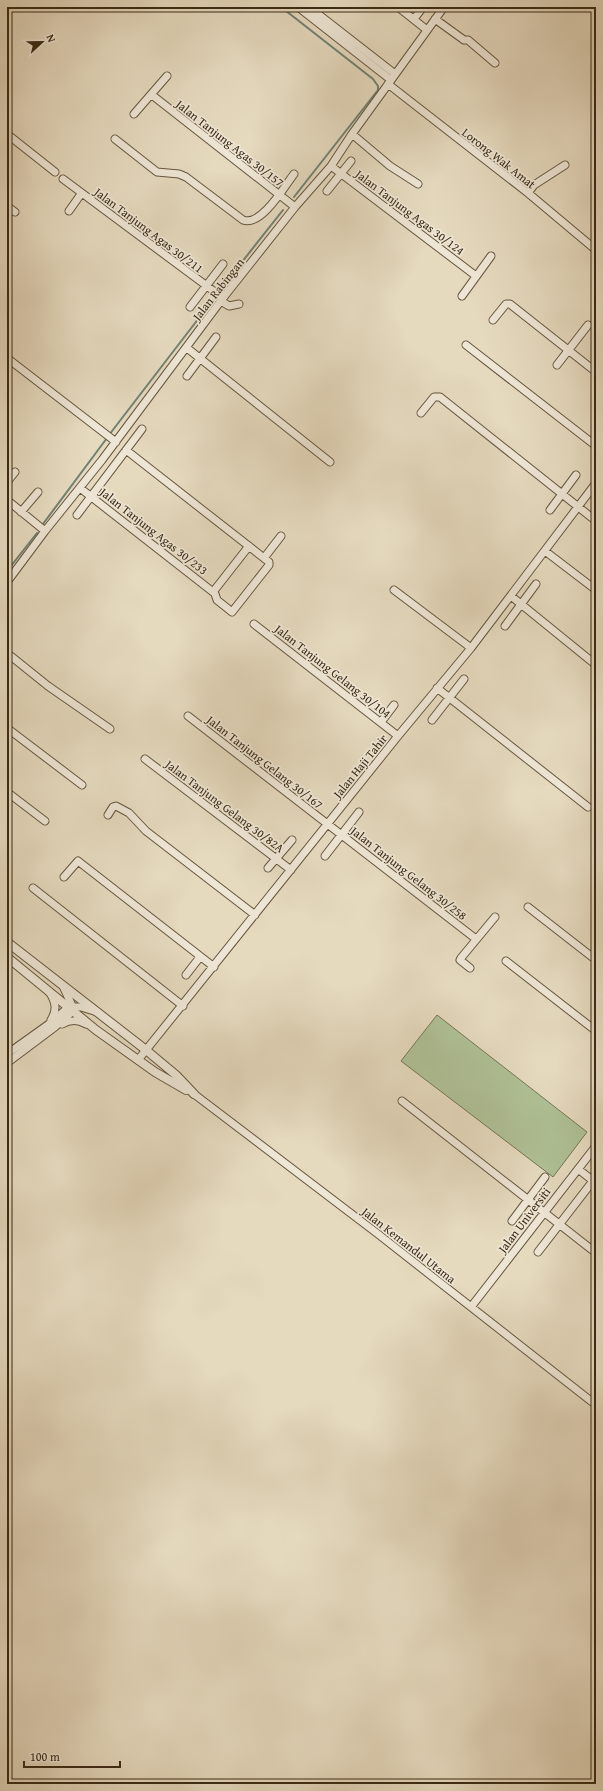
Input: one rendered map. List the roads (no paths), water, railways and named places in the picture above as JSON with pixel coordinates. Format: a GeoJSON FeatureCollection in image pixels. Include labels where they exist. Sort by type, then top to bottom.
{"type":"FeatureCollection","features":[{"type":"Feature","properties":{"kind":"street"},"geometry":{"type":"LineString","coordinates":[[298,7],[391,79]]}},
{"type":"Feature","properties":{"kind":"street"},"geometry":{"type":"LineString","coordinates":[[309,7],[391,79]]}},
{"type":"Feature","properties":{"kind":"street"},"geometry":{"type":"LineString","coordinates":[[398,7],[427,30]]}},
{"type":"Feature","properties":{"kind":"street"},"geometry":{"type":"LineString","coordinates":[[414,19],[423,7]]}},
{"type":"Feature","properties":{"kind":"street","name":"Jalan Rabingan"},"geometry":{"type":"LineString","coordinates":[[7,582],[45,531],[80,488],[110,438],[187,348],[222,300],[295,207],[331,166],[391,79],[444,7]]}},
{"type":"Feature","properties":{"kind":"street"},"geometry":{"type":"LineString","coordinates":[[435,20],[464,40],[468,40],[495,62]]}},
{"type":"Feature","properties":{"kind":"street"},"geometry":{"type":"LineString","coordinates":[[134,114],[167,76]]}},
{"type":"Feature","properties":{"kind":"street","name":"Lorong Wak Amat"},"geometry":{"type":"LineString","coordinates":[[391,79],[596,250]]}},
{"type":"Feature","properties":{"kind":"street","name":"Jalan Tanjung Agas 30/157"},"geometry":{"type":"LineString","coordinates":[[152,95],[295,207]]}},
{"type":"Feature","properties":{"kind":"street"},"geometry":{"type":"LineString","coordinates":[[7,134],[55,172]]}},
{"type":"Feature","properties":{"kind":"street"},"geometry":{"type":"LineString","coordinates":[[352,134],[390,166],[418,184]]}},
{"type":"Feature","properties":{"kind":"street"},"geometry":{"type":"LineString","coordinates":[[114,139],[158,172],[179,174],[186,178],[247,222],[255,220],[264,213],[294,174]]}},
{"type":"Feature","properties":{"kind":"street"},"geometry":{"type":"LineString","coordinates":[[327,191],[351,161]]}},
{"type":"Feature","properties":{"kind":"street"},"geometry":{"type":"LineString","coordinates":[[528,193],[534,185],[565,164]]}},
{"type":"Feature","properties":{"kind":"street","name":"Jalan Tanjung Agas 30/124"},"geometry":{"type":"LineString","coordinates":[[331,166],[476,276]]}},
{"type":"Feature","properties":{"kind":"street","name":"Jalan Tanjung Agas 30/211"},"geometry":{"type":"LineString","coordinates":[[63,179],[222,300]]}},
{"type":"Feature","properties":{"kind":"street"},"geometry":{"type":"LineString","coordinates":[[69,211],[82,194]]}},
{"type":"Feature","properties":{"kind":"street"},"geometry":{"type":"LineString","coordinates":[[7,206],[15,212]]}},
{"type":"Feature","properties":{"kind":"street"},"geometry":{"type":"LineString","coordinates":[[462,296],[491,256]]}},
{"type":"Feature","properties":{"kind":"street"},"geometry":{"type":"LineString","coordinates":[[190,307],[223,264]]}},
{"type":"Feature","properties":{"kind":"street"},"geometry":{"type":"LineString","coordinates":[[222,300],[229,306],[239,304]]}},
{"type":"Feature","properties":{"kind":"street"},"geometry":{"type":"LineString","coordinates":[[493,320],[506,304],[510,304],[596,372]]}},
{"type":"Feature","properties":{"kind":"street"},"geometry":{"type":"LineString","coordinates":[[557,365],[588,325]]}},
{"type":"Feature","properties":{"kind":"street"},"geometry":{"type":"LineString","coordinates":[[187,376],[216,337]]}},
{"type":"Feature","properties":{"kind":"street"},"geometry":{"type":"LineString","coordinates":[[466,345],[596,446]]}},
{"type":"Feature","properties":{"kind":"street"},"geometry":{"type":"LineString","coordinates":[[187,348],[330,462]]}},
{"type":"Feature","properties":{"kind":"street"},"geometry":{"type":"LineString","coordinates":[[7,358],[110,438]]}},
{"type":"Feature","properties":{"kind":"street"},"geometry":{"type":"LineString","coordinates":[[421,413],[434,397],[440,398],[596,521]]}},
{"type":"Feature","properties":{"kind":"street"},"geometry":{"type":"LineString","coordinates":[[77,515],[142,429]]}},
{"type":"Feature","properties":{"kind":"street"},"geometry":{"type":"LineString","coordinates":[[126,450],[264,558],[282,536]]}},
{"type":"Feature","properties":{"kind":"street"},"geometry":{"type":"LineString","coordinates":[[7,482],[15,472]]}},
{"type":"Feature","properties":{"kind":"street"},"geometry":{"type":"LineString","coordinates":[[550,510],[576,475]]}},
{"type":"Feature","properties":{"kind":"street","name":"Jalan Haji Tahir"},"geometry":{"type":"LineString","coordinates":[[138,1060],[214,968],[398,736],[471,648],[596,483]]}},
{"type":"Feature","properties":{"kind":"street","name":"Jalan Tanjung Agas 30/233"},"geometry":{"type":"LineString","coordinates":[[80,488],[214,593],[217,600],[232,612],[269,565],[269,562],[264,558]]}},
{"type":"Feature","properties":{"kind":"street"},"geometry":{"type":"LineString","coordinates":[[21,512],[38,492]]}},
{"type":"Feature","properties":{"kind":"street"},"geometry":{"type":"LineString","coordinates":[[7,500],[45,531]]}},
{"type":"Feature","properties":{"kind":"street"},"geometry":{"type":"LineString","coordinates":[[214,593],[249,546]]}},
{"type":"Feature","properties":{"kind":"street"},"geometry":{"type":"LineString","coordinates":[[545,550],[596,590]]}},
{"type":"Feature","properties":{"kind":"street"},"geometry":{"type":"LineString","coordinates":[[505,626],[536,584]]}},
{"type":"Feature","properties":{"kind":"street"},"geometry":{"type":"LineString","coordinates":[[394,590],[471,648]]}},
{"type":"Feature","properties":{"kind":"street"},"geometry":{"type":"LineString","coordinates":[[510,596],[596,664]]}},
{"type":"Feature","properties":{"kind":"street","name":"Jalan Tanjung Gelang 30/104"},"geometry":{"type":"LineString","coordinates":[[254,624],[398,736]]}},
{"type":"Feature","properties":{"kind":"street"},"geometry":{"type":"LineString","coordinates":[[7,653],[48,686],[110,729]]}},
{"type":"Feature","properties":{"kind":"street"},"geometry":{"type":"LineString","coordinates":[[432,720],[464,679]]}},
{"type":"Feature","properties":{"kind":"street"},"geometry":{"type":"LineString","coordinates":[[438,688],[588,807]]}},
{"type":"Feature","properties":{"kind":"street"},"geometry":{"type":"LineString","coordinates":[[381,722],[394,705]]}},
{"type":"Feature","properties":{"kind":"street","name":"Jalan Tanjung Gelang 30/167"},"geometry":{"type":"LineString","coordinates":[[188,716],[328,824]]}},
{"type":"Feature","properties":{"kind":"street"},"geometry":{"type":"LineString","coordinates":[[7,728],[82,785]]}},
{"type":"Feature","properties":{"kind":"street","name":"Jalan Tanjung Gelang 30/82A"},"geometry":{"type":"LineString","coordinates":[[146,759],[291,870]]}},
{"type":"Feature","properties":{"kind":"street"},"geometry":{"type":"LineString","coordinates":[[7,792],[45,821]]}},
{"type":"Feature","properties":{"kind":"street"},"geometry":{"type":"LineString","coordinates":[[108,815],[113,807],[116,806],[129,813],[146,831],[255,915]]}},
{"type":"Feature","properties":{"kind":"street"},"geometry":{"type":"LineString","coordinates":[[325,856],[359,812]]}},
{"type":"Feature","properties":{"kind":"street","name":"Jalan Tanjung Gelang 30/258"},"geometry":{"type":"LineString","coordinates":[[328,824],[476,939]]}},
{"type":"Feature","properties":{"kind":"street"},"geometry":{"type":"LineString","coordinates":[[268,868],[292,840]]}},
{"type":"Feature","properties":{"kind":"street"},"geometry":{"type":"LineString","coordinates":[[64,878],[78,861],[214,968]]}},
{"type":"Feature","properties":{"kind":"street"},"geometry":{"type":"LineString","coordinates":[[33,888],[183,1006]]}},
{"type":"Feature","properties":{"kind":"street"},"geometry":{"type":"LineString","coordinates":[[528,907],[596,960]]}},
{"type":"Feature","properties":{"kind":"street"},"geometry":{"type":"LineString","coordinates":[[470,968],[460,960],[495,917]]}},
{"type":"Feature","properties":{"kind":"street"},"geometry":{"type":"LineString","coordinates":[[7,942],[146,1050],[176,1075],[194,1094]]}},
{"type":"Feature","properties":{"kind":"street"},"geometry":{"type":"LineString","coordinates":[[7,957],[72,1007],[96,1030]]}},
{"type":"Feature","properties":{"kind":"street"},"geometry":{"type":"LineString","coordinates":[[186,976],[200,957]]}},
{"type":"Feature","properties":{"kind":"street"},"geometry":{"type":"LineString","coordinates":[[506,961],[596,1031]]}},
{"type":"Feature","properties":{"kind":"street"},"geometry":{"type":"LineString","coordinates":[[43,984],[55,1001],[56,1012],[52,1025]]}},
{"type":"Feature","properties":{"kind":"street"},"geometry":{"type":"LineString","coordinates":[[62,985],[72,1007]]}},
{"type":"Feature","properties":{"kind":"street"},"geometry":{"type":"LineString","coordinates":[[72,1007],[97,1012]]}},
{"type":"Feature","properties":{"kind":"street"},"geometry":{"type":"LineString","coordinates":[[7,1063],[72,1007]]}},
{"type":"Feature","properties":{"kind":"street"},"geometry":{"type":"LineString","coordinates":[[7,1054],[52,1025],[73,1020],[80,1021],[96,1030],[138,1060],[194,1094]]}},
{"type":"Feature","properties":{"kind":"street","name":"Jalan Kemandul Utama"},"geometry":{"type":"LineString","coordinates":[[194,1094],[378,1234],[596,1405]]}},
{"type":"Feature","properties":{"kind":"street"},"geometry":{"type":"LineString","coordinates":[[402,1101],[596,1253]]}},
{"type":"Feature","properties":{"kind":"street","name":"Jalan Universiti"},"geometry":{"type":"LineString","coordinates":[[471,1308],[596,1146]]}},
{"type":"Feature","properties":{"kind":"street"},"geometry":{"type":"LineString","coordinates":[[538,1252],[595,1180],[578,1169]]}},
{"type":"Feature","properties":{"kind":"street"},"geometry":{"type":"LineString","coordinates":[[512,1221],[545,1177]]}},
{"type":"Feature","properties":{"kind":"waterway"},"geometry":{"type":"LineString","coordinates":[[281,7],[373,79],[378,86],[378,90],[294,197]]}},
{"type":"Feature","properties":{"kind":"waterway"},"geometry":{"type":"LineString","coordinates":[[223,286],[283,210]]}},
{"type":"Feature","properties":{"kind":"waterway"},"geometry":{"type":"LineString","coordinates":[[109,435],[212,301]]}},
{"type":"Feature","properties":{"kind":"waterway"},"geometry":{"type":"LineString","coordinates":[[43,524],[107,438]]}},
{"type":"Feature","properties":{"kind":"waterway"},"geometry":{"type":"LineString","coordinates":[[7,571],[37,533]]}}]}
